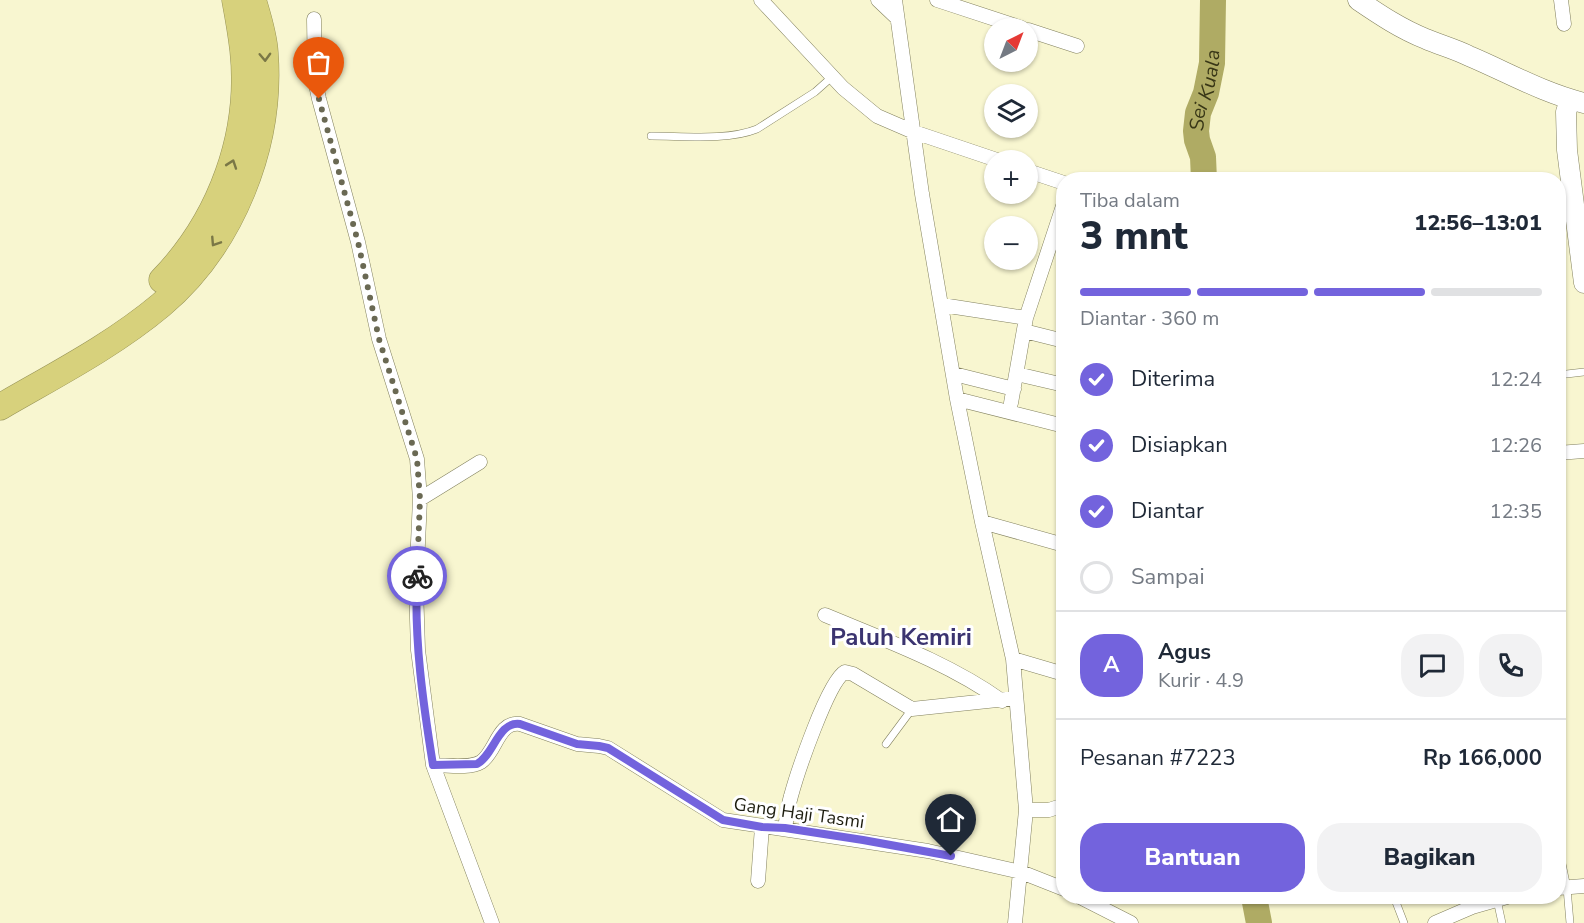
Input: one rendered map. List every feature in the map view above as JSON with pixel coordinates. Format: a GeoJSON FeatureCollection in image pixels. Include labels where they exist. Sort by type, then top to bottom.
{"type":"FeatureCollection","features":[{"type":"Feature","properties":{"kind":"highway"},"geometry":{"type":"LineString","coordinates":[[0,387],[106,325],[149,293],[170,272],[197,237],[215,206],[233,163],[240,135],[245,94],[244,61],[235,0]]}},
{"type":"Feature","properties":{"kind":"highway"},"geometry":{"type":"LineString","coordinates":[[0,407],[118,338],[162,304],[189,277],[213,247],[231,216],[257,147],[265,96],[265,52],[253,0]]}},
{"type":"Feature","properties":{"kind":"street"},"geometry":{"type":"LineString","coordinates":[[761,0],[832,76],[856,100],[877,116],[914,132],[984,156]]}},
{"type":"Feature","properties":{"kind":"street"},"geometry":{"type":"LineString","coordinates":[[878,0],[897,18]]}},
{"type":"Feature","properties":{"kind":"street"},"geometry":{"type":"LineString","coordinates":[[895,0],[922,194],[957,399],[1013,660],[1009,700],[1026,810],[1015,923]]}},
{"type":"Feature","properties":{"kind":"street"},"geometry":{"type":"LineString","coordinates":[[937,0],[992,18]]}},
{"type":"Feature","properties":{"kind":"street"},"geometry":{"type":"LineString","coordinates":[[1358,0],[1392,23],[1469,56],[1572,105],[1567,150],[1584,283]]}},
{"type":"Feature","properties":{"kind":"street"},"geometry":{"type":"LineString","coordinates":[[1561,0],[1564,24]]}},
{"type":"Feature","properties":{"kind":"street"},"geometry":{"type":"LineString","coordinates":[[314,19],[315,80],[319,99],[358,242],[379,339],[417,459],[420,499],[416,586],[418,650],[424,711],[433,765],[492,923]]}},
{"type":"Feature","properties":{"kind":"street"},"geometry":{"type":"LineString","coordinates":[[1038,33],[1077,46]]}},
{"type":"Feature","properties":{"kind":"street"},"geometry":{"type":"LineString","coordinates":[[1038,174],[1056,180]]}},
{"type":"Feature","properties":{"kind":"street"},"geometry":{"type":"LineString","coordinates":[[1011,403],[1025,324],[1056,227]]}},
{"type":"Feature","properties":{"kind":"street"},"geometry":{"type":"LineString","coordinates":[[942,305],[1025,324],[1056,338]]}},
{"type":"Feature","properties":{"kind":"street"},"geometry":{"type":"LineString","coordinates":[[954,374],[1014,388]]}},
{"type":"Feature","properties":{"kind":"street"},"geometry":{"type":"LineString","coordinates":[[1017,374],[1056,383]]}},
{"type":"Feature","properties":{"kind":"street"},"geometry":{"type":"LineString","coordinates":[[957,399],[1056,424]]}},
{"type":"Feature","properties":{"kind":"street"},"geometry":{"type":"LineString","coordinates":[[1566,452],[1584,451]]}},
{"type":"Feature","properties":{"kind":"street"},"geometry":{"type":"LineString","coordinates":[[420,499],[480,462]]}},
{"type":"Feature","properties":{"kind":"street"},"geometry":{"type":"LineString","coordinates":[[982,522],[1056,543]]}},
{"type":"Feature","properties":{"kind":"street"},"geometry":{"type":"LineString","coordinates":[[825,615],[905,649],[1009,700]]}},
{"type":"Feature","properties":{"kind":"street"},"geometry":{"type":"LineString","coordinates":[[1013,660],[1056,672]]}},
{"type":"Feature","properties":{"kind":"street"},"geometry":{"type":"LineString","coordinates":[[785,828],[790,797],[814,729],[840,674],[844,672],[853,674],[912,709],[1009,700]]}},
{"type":"Feature","properties":{"kind":"street","name":"Gang Haji Tasmi"},"geometry":{"type":"LineString","coordinates":[[433,765],[477,764],[483,761],[507,726],[514,723],[520,724],[566,741],[608,748],[723,820],[928,851],[1021,872],[1056,886]]}},
{"type":"Feature","properties":{"kind":"street"},"geometry":{"type":"LineString","coordinates":[[1026,810],[1056,808]]}},
{"type":"Feature","properties":{"kind":"street"},"geometry":{"type":"LineString","coordinates":[[758,881],[762,827]]}},
{"type":"Feature","properties":{"kind":"street"},"geometry":{"type":"LineString","coordinates":[[1566,888],[1584,886]]}},
{"type":"Feature","properties":{"kind":"street"},"geometry":{"type":"LineString","coordinates":[[1094,904],[1131,923]]}},
{"type":"Feature","properties":{"kind":"street"},"geometry":{"type":"LineString","coordinates":[[1435,923],[1482,904]]}},
{"type":"Feature","properties":{"kind":"lane"},"geometry":{"type":"LineString","coordinates":[[651,136],[747,134],[815,93],[832,76]]}},
{"type":"Feature","properties":{"kind":"lane"},"geometry":{"type":"LineString","coordinates":[[1566,374],[1584,372]]}},
{"type":"Feature","properties":{"kind":"lane"},"geometry":{"type":"LineString","coordinates":[[886,744],[912,709]]}},
{"type":"Feature","properties":{"kind":"lane"},"geometry":{"type":"LineString","coordinates":[[1566,903],[1570,923]]}},
{"type":"Feature","properties":{"kind":"lane"},"geometry":{"type":"LineString","coordinates":[[1397,904],[1404,923]]}},
{"type":"Feature","properties":{"kind":"lane"},"geometry":{"type":"LineString","coordinates":[[1502,904],[1502,923]]}},
{"type":"Feature","properties":{"kind":"waterway","name":"Sei Kuala"},"geometry":{"type":"LineString","coordinates":[[1204,172],[1203,157],[1196,131],[1198,113],[1206,93],[1212,63],[1213,0]]}},
{"type":"Feature","properties":{"kind":"waterway","name":"Sei Kuala"},"geometry":{"type":"LineString","coordinates":[[1255,904],[1259,923]]}},
{"type":"Feature","properties":{"kind":"way so far"},"geometry":{"type":"LineString","coordinates":[[319,99],[358,242],[379,339],[417,459],[420,499],[417,576]]}},
{"type":"Feature","properties":{"kind":"district","name":"Paluh Kemiri"},"geometry":{"type":"Point","coordinates":[901,637]}},
{"type":"Feature","properties":{"kind":"route"},"geometry":{"type":"LineString","coordinates":[[417,576],[418,650],[424,711],[433,765],[477,764],[483,761],[507,726],[514,723],[520,724],[577,744],[608,748],[723,820],[863,840],[951,856]]}}]}
